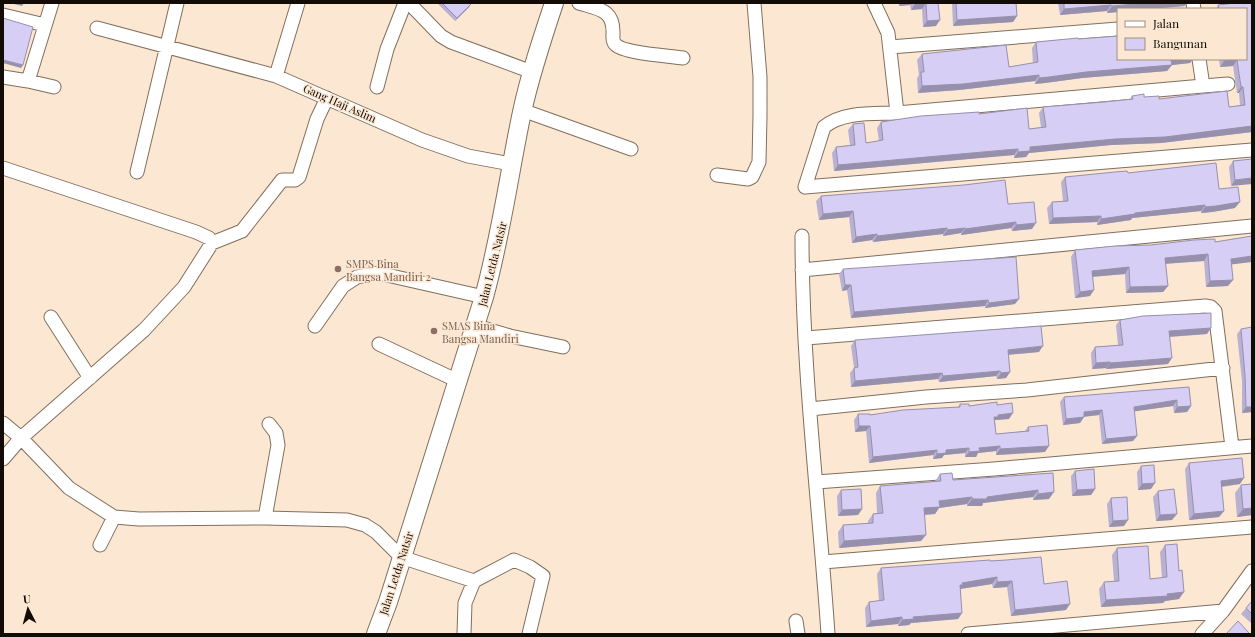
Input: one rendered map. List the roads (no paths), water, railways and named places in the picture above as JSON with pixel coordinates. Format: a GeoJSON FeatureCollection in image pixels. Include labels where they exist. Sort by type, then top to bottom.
{"type":"FeatureCollection","features":[{"type":"Feature","properties":{"kind":"main road","name":"Jalan Letda Natsir"},"geometry":{"type":"LineString","coordinates":[[376,634],[388,602],[401,557],[476,326],[496,253],[522,110],[532,72],[554,3]]}},
{"type":"Feature","properties":{"kind":"street"},"geometry":{"type":"LineString","coordinates":[[28,81],[52,3]]}},
{"type":"Feature","properties":{"kind":"street"},"geometry":{"type":"LineString","coordinates":[[137,172],[177,3]]}},
{"type":"Feature","properties":{"kind":"street"},"geometry":{"type":"LineString","coordinates":[[276,76],[298,3]]}},
{"type":"Feature","properties":{"kind":"street"},"geometry":{"type":"LineString","coordinates":[[377,87],[388,49],[405,3]]}},
{"type":"Feature","properties":{"kind":"street"},"geometry":{"type":"LineString","coordinates":[[409,3],[441,36],[451,42],[532,72]]}},
{"type":"Feature","properties":{"kind":"street"},"geometry":{"type":"LineString","coordinates":[[579,3],[606,12],[610,16],[614,24],[613,41],[616,46],[627,51],[683,58]]}},
{"type":"Feature","properties":{"kind":"street"},"geometry":{"type":"LineString","coordinates":[[717,175],[748,179],[752,177],[759,162],[760,77],[754,3]]}},
{"type":"Feature","properties":{"kind":"street"},"geometry":{"type":"LineString","coordinates":[[874,3],[888,33],[897,113]]}},
{"type":"Feature","properties":{"kind":"street"},"geometry":{"type":"LineString","coordinates":[[3,15],[45,25]]}},
{"type":"Feature","properties":{"kind":"street","name":"Gang Haji Aslim"},"geometry":{"type":"LineString","coordinates":[[97,28],[276,76],[422,140],[468,156],[512,164]]}},
{"type":"Feature","properties":{"kind":"street"},"geometry":{"type":"LineString","coordinates":[[890,47],[1117,29]]}},
{"type":"Feature","properties":{"kind":"street"},"geometry":{"type":"LineString","coordinates":[[1199,60],[1203,86]]}},
{"type":"Feature","properties":{"kind":"street"},"geometry":{"type":"LineString","coordinates":[[3,77],[54,87]]}},
{"type":"Feature","properties":{"kind":"street"},"geometry":{"type":"LineString","coordinates":[[1228,84],[897,113],[846,116],[832,120],[824,127],[805,187],[1252,150]]}},
{"type":"Feature","properties":{"kind":"street"},"geometry":{"type":"LineString","coordinates":[[3,459],[21,438],[144,330],[184,287],[212,243],[242,231],[282,180],[295,180],[299,177],[317,119],[326,98]]}},
{"type":"Feature","properties":{"kind":"street"},"geometry":{"type":"LineString","coordinates":[[522,110],[631,148]]}},
{"type":"Feature","properties":{"kind":"street"},"geometry":{"type":"LineString","coordinates":[[3,168],[196,232],[209,238],[212,243]]}},
{"type":"Feature","properties":{"kind":"street"},"geometry":{"type":"LineString","coordinates":[[802,270],[1252,226]]}},
{"type":"Feature","properties":{"kind":"street"},"geometry":{"type":"LineString","coordinates":[[802,236],[802,270],[810,409],[828,634]]}},
{"type":"Feature","properties":{"kind":"street"},"geometry":{"type":"LineString","coordinates":[[315,326],[343,286],[357,277],[378,273],[484,297]]}},
{"type":"Feature","properties":{"kind":"street"},"geometry":{"type":"LineString","coordinates":[[806,338],[1205,306],[1211,307],[1215,311],[1232,447]]}},
{"type":"Feature","properties":{"kind":"street"},"geometry":{"type":"LineString","coordinates":[[51,317],[90,378]]}},
{"type":"Feature","properties":{"kind":"street"},"geometry":{"type":"LineString","coordinates":[[476,326],[510,336],[564,346]]}},
{"type":"Feature","properties":{"kind":"street"},"geometry":{"type":"LineString","coordinates":[[379,344],[458,381]]}},
{"type":"Feature","properties":{"kind":"street"},"geometry":{"type":"LineString","coordinates":[[810,409],[926,397],[1028,390],[1223,368]]}},
{"type":"Feature","properties":{"kind":"street"},"geometry":{"type":"LineString","coordinates":[[3,423],[21,438],[69,488],[114,517],[347,520],[366,525],[376,532],[401,557],[474,581]]}},
{"type":"Feature","properties":{"kind":"street"},"geometry":{"type":"LineString","coordinates":[[265,518],[278,444],[276,433],[269,424]]}},
{"type":"Feature","properties":{"kind":"street"},"geometry":{"type":"LineString","coordinates":[[816,482],[994,469],[1252,446]]}},
{"type":"Feature","properties":{"kind":"street"},"geometry":{"type":"LineString","coordinates":[[100,545],[114,517]]}},
{"type":"Feature","properties":{"kind":"street"},"geometry":{"type":"LineString","coordinates":[[823,562],[1252,527]]}},
{"type":"Feature","properties":{"kind":"street"},"geometry":{"type":"LineString","coordinates":[[464,634],[465,603],[474,581],[514,560],[530,567],[543,576],[529,634]]}},
{"type":"Feature","properties":{"kind":"street"},"geometry":{"type":"LineString","coordinates":[[1202,634],[1223,611],[1252,571]]}},
{"type":"Feature","properties":{"kind":"street"},"geometry":{"type":"LineString","coordinates":[[968,634],[1071,630],[1223,611]]}},
{"type":"Feature","properties":{"kind":"place","name":"SMPS Bina Bangsa Mandiri 2"},"geometry":{"type":"Point","coordinates":[338,269]}},
{"type":"Feature","properties":{"kind":"place","name":"SMAS Bina Bangsa Mandiri"},"geometry":{"type":"Point","coordinates":[434,331]}}]}
